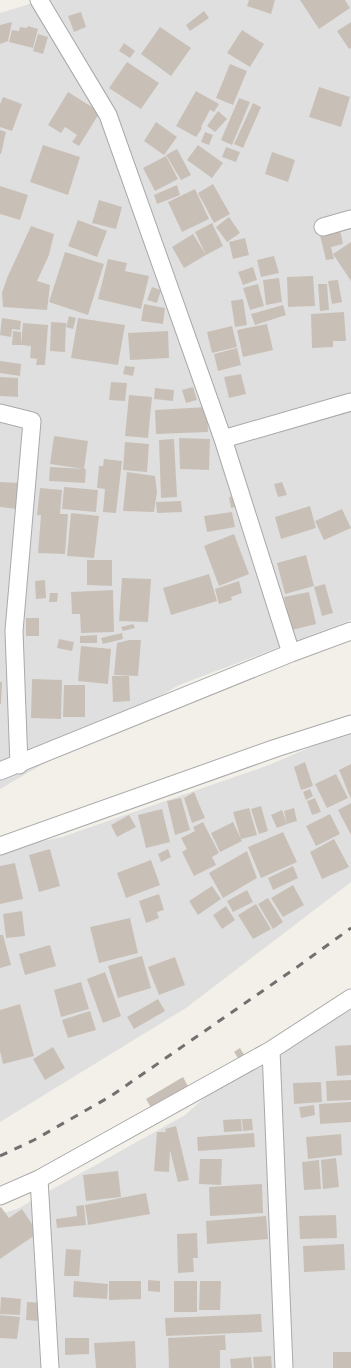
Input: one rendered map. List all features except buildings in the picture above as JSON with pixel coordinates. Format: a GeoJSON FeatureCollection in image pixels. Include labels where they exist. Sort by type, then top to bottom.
{"type":"FeatureCollection","features":[{"type":"Feature","properties":{"kind":"street"},"geometry":{"type":"LineString","coordinates":[[39,0],[108,115],[223,439],[291,653]]}},
{"type":"Feature","properties":{"kind":"street"},"geometry":{"type":"LineString","coordinates":[[323,227],[351,219]]}},
{"type":"Feature","properties":{"kind":"street"},"geometry":{"type":"LineString","coordinates":[[223,439],[351,402]]}},
{"type":"Feature","properties":{"kind":"street"},"geometry":{"type":"LineString","coordinates":[[0,413],[32,421],[14,631],[19,765]]}},
{"type":"Feature","properties":{"kind":"street"},"geometry":{"type":"LineString","coordinates":[[0,771],[19,765],[291,653],[351,631]]}},
{"type":"Feature","properties":{"kind":"street"},"geometry":{"type":"LineString","coordinates":[[0,846],[276,748],[351,724]]}},
{"type":"Feature","properties":{"kind":"street"},"geometry":{"type":"LineString","coordinates":[[0,1196],[39,1179],[271,1050],[351,998]]}},
{"type":"Feature","properties":{"kind":"street"},"geometry":{"type":"LineString","coordinates":[[271,1050],[284,1368]]}},
{"type":"Feature","properties":{"kind":"street"},"geometry":{"type":"LineString","coordinates":[[39,1179],[50,1368]]}},
{"type":"Feature","properties":{"kind":"shaded area"},"geometry":{"type":"Polygon","coordinates":[[[42,0],[351,0],[351,620],[179,685],[0,789],[0,13],[42,0]]]}},
{"type":"Feature","properties":{"kind":"shaded area"},"geometry":{"type":"Polygon","coordinates":[[[351,730],[351,882],[186,1008],[0,1122],[0,850],[62,837],[269,765],[351,730]]]}},
{"type":"Feature","properties":{"kind":"shaded area"},"geometry":{"type":"Polygon","coordinates":[[[351,990],[351,1368],[0,1368],[0,1214],[17,1209],[185,1115],[234,1072],[351,990]]]}},
{"type":"Feature","properties":{"kind":"railway"},"geometry":{"type":"LineString","coordinates":[[0,1156],[34,1140],[111,1096],[351,928]]}}]}
